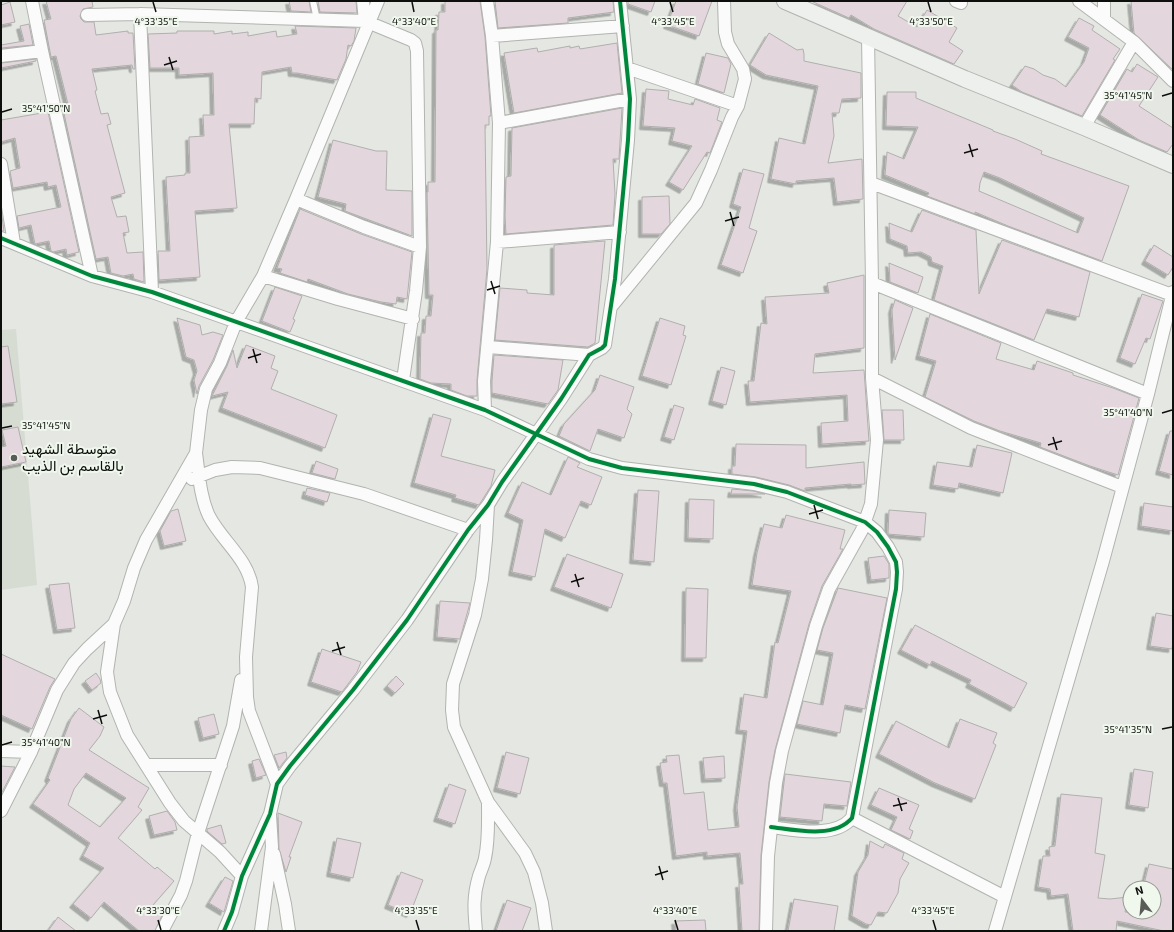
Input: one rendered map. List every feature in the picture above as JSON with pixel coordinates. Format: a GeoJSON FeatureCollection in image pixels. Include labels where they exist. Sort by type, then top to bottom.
{"type":"FeatureCollection","features":[{"type":"Feature","properties":{"kind":"street"},"geometry":{"type":"LineString","coordinates":[[32,1],[92,276]]}},
{"type":"Feature","properties":{"kind":"street"},"geometry":{"type":"LineString","coordinates":[[363,1],[367,22]]}},
{"type":"Feature","properties":{"kind":"street"},"geometry":{"type":"LineString","coordinates":[[162,931],[166,926],[181,895],[198,833],[233,726],[246,658],[252,587],[251,577],[210,518],[204,503],[196,453],[201,410],[206,389],[220,363],[236,322],[263,276],[296,199],[367,22],[378,1]]}},
{"type":"Feature","properties":{"kind":"street"},"geometry":{"type":"LineString","coordinates":[[485,410],[484,381],[497,242],[499,122],[492,36],[487,1]]}},
{"type":"Feature","properties":{"kind":"street"},"geometry":{"type":"LineString","coordinates":[[224,931],[232,912],[242,876],[270,814],[277,784],[290,766],[354,690],[407,620],[468,530],[561,400],[589,355],[602,348],[604,345],[612,307],[620,232],[630,99],[620,1]]}},
{"type":"Feature","properties":{"kind":"street"},"geometry":{"type":"LineString","coordinates":[[612,307],[696,203],[738,106],[745,79],[743,69],[728,44],[725,32],[724,1]]}},
{"type":"Feature","properties":{"kind":"street"},"geometry":{"type":"LineString","coordinates":[[785,1],[965,79],[1173,165]]}},
{"type":"Feature","properties":{"kind":"street"},"geometry":{"type":"LineString","coordinates":[[1079,1],[1134,42],[1173,81]]}},
{"type":"Feature","properties":{"kind":"street"},"geometry":{"type":"LineString","coordinates":[[1104,1],[1104,19]]}},
{"type":"Feature","properties":{"kind":"street"},"geometry":{"type":"LineString","coordinates":[[140,14],[152,292]]}},
{"type":"Feature","properties":{"kind":"street"},"geometry":{"type":"LineString","coordinates":[[87,15],[140,14],[367,22],[411,40],[415,44],[417,47],[420,247],[413,319],[403,380]]}},
{"type":"Feature","properties":{"kind":"street"},"geometry":{"type":"LineString","coordinates":[[492,36],[623,26]]}},
{"type":"Feature","properties":{"kind":"street"},"geometry":{"type":"LineString","coordinates":[[766,931],[768,856],[776,783],[782,752],[816,626],[829,589],[862,530],[871,504],[877,440],[872,378],[871,183],[868,36]]}},
{"type":"Feature","properties":{"kind":"street"},"geometry":{"type":"LineString","coordinates":[[1084,127],[1134,42]]}},
{"type":"Feature","properties":{"kind":"street"},"geometry":{"type":"LineString","coordinates":[[1,56],[42,51]]}},
{"type":"Feature","properties":{"kind":"street"},"geometry":{"type":"LineString","coordinates":[[627,68],[738,106]]}},
{"type":"Feature","properties":{"kind":"street"},"geometry":{"type":"LineString","coordinates":[[499,122],[630,99]]}},
{"type":"Feature","properties":{"kind":"street"},"geometry":{"type":"LineString","coordinates":[[1,164],[14,243]]}},
{"type":"Feature","properties":{"kind":"street"},"geometry":{"type":"LineString","coordinates":[[871,183],[1173,294],[1101,569],[995,931]]}},
{"type":"Feature","properties":{"kind":"street"},"geometry":{"type":"LineString","coordinates":[[296,199],[364,227],[420,247]]}},
{"type":"Feature","properties":{"kind":"street"},"geometry":{"type":"LineString","coordinates":[[497,242],[620,232]]}},
{"type":"Feature","properties":{"kind":"street"},"geometry":{"type":"LineString","coordinates":[[1,238],[92,276],[152,292],[485,410],[589,459],[622,468],[754,484],[787,492],[865,522],[877,532],[888,547],[896,562],[897,572],[894,597],[852,818],[846,824],[830,830],[809,831],[771,827]]}},
{"type":"Feature","properties":{"kind":"street"},"geometry":{"type":"LineString","coordinates":[[263,276],[344,301],[413,319]]}},
{"type":"Feature","properties":{"kind":"street"},"geometry":{"type":"LineString","coordinates":[[872,283],[1148,394]]}},
{"type":"Feature","properties":{"kind":"street"},"geometry":{"type":"LineString","coordinates":[[488,347],[589,355]]}},
{"type":"Feature","properties":{"kind":"street"},"geometry":{"type":"LineString","coordinates":[[872,378],[976,430],[1122,488]]}},
{"type":"Feature","properties":{"kind":"street"},"geometry":{"type":"LineString","coordinates":[[196,453],[146,540],[134,568],[124,602],[114,624],[107,672],[110,692],[127,735],[170,803],[184,821],[220,852],[242,876]]}},
{"type":"Feature","properties":{"kind":"street"},"geometry":{"type":"LineString","coordinates":[[178,486],[216,470],[232,467],[260,468],[364,494],[468,530]]}},
{"type":"Feature","properties":{"kind":"street"},"geometry":{"type":"LineString","coordinates":[[488,504],[482,579],[475,614],[453,684],[452,710],[454,727],[488,802],[525,853],[534,872],[542,903],[546,931]]}},
{"type":"Feature","properties":{"kind":"street"},"geometry":{"type":"LineString","coordinates":[[1,812],[31,752],[57,690],[74,663],[86,649],[114,624]]}},
{"type":"Feature","properties":{"kind":"street"},"geometry":{"type":"LineString","coordinates":[[246,658],[247,697],[249,711],[277,784]]}},
{"type":"Feature","properties":{"kind":"street"},"geometry":{"type":"LineString","coordinates":[[1,751],[31,752]]}},
{"type":"Feature","properties":{"kind":"street"},"geometry":{"type":"LineString","coordinates":[[146,765],[220,765]]}},
{"type":"Feature","properties":{"kind":"street"},"geometry":{"type":"LineString","coordinates":[[476,931],[474,896],[479,875],[485,860],[488,839],[488,802]]}},
{"type":"Feature","properties":{"kind":"street"},"geometry":{"type":"LineString","coordinates":[[270,814],[272,847],[285,904],[289,931]]}},
{"type":"Feature","properties":{"kind":"street"},"geometry":{"type":"LineString","coordinates":[[852,818],[1005,897]]}},
{"type":"Feature","properties":{"kind":"street"},"geometry":{"type":"LineString","coordinates":[[261,931],[272,847]]}},
{"type":"Feature","properties":{"kind":"lane"},"geometry":{"type":"LineString","coordinates":[[313,1],[317,20]]}},
{"type":"Feature","properties":{"kind":"shaded area","name":"متوسطة الشهيد بالقاسم بن الذيب"},"geometry":{"type":"Polygon","coordinates":[[[16,329],[37,585],[1,590],[1,330],[16,329]]]}},
{"type":"Feature","properties":{"kind":"building"},"geometry":{"type":"Polygon","coordinates":[[[46,1],[92,1],[93,7],[83,9],[80,16],[84,22],[94,22],[96,35],[128,31],[128,33],[133,33],[135,69],[133,69],[132,65],[92,69],[97,90],[95,91],[101,114],[108,113],[111,124],[107,125],[125,193],[111,197],[117,217],[126,216],[129,232],[123,233],[127,253],[143,252],[144,282],[134,279],[133,274],[123,276],[111,273],[108,257],[96,259],[63,109],[69,108],[56,56],[51,57],[44,20],[51,19],[46,1]]]}},
{"type":"Feature","properties":{"kind":"building"},"geometry":{"type":"Polygon","coordinates":[[[289,1],[309,1],[311,12],[291,11],[289,1]]]}},
{"type":"Feature","properties":{"kind":"building"},"geometry":{"type":"Polygon","coordinates":[[[318,1],[356,1],[357,13],[320,12],[318,1]]]}},
{"type":"Feature","properties":{"kind":"building"},"geometry":{"type":"Polygon","coordinates":[[[445,1],[480,1],[485,37],[491,116],[489,116],[489,125],[485,125],[487,269],[477,380],[477,396],[467,396],[451,390],[451,384],[431,383],[420,379],[421,333],[425,333],[426,316],[431,316],[433,295],[429,295],[427,192],[428,182],[435,182],[436,30],[438,30],[439,12],[445,12],[445,1]]]}},
{"type":"Feature","properties":{"kind":"building"},"geometry":{"type":"Polygon","coordinates":[[[495,1],[613,1],[614,12],[568,18],[568,23],[498,28],[495,1]]]}},
{"type":"Feature","properties":{"kind":"building"},"geometry":{"type":"Polygon","coordinates":[[[628,1],[655,1],[651,12],[628,4],[628,1]]]}},
{"type":"Feature","properties":{"kind":"building"},"geometry":{"type":"Polygon","coordinates":[[[676,1],[712,1],[699,36],[667,25],[676,1]]]}},
{"type":"Feature","properties":{"kind":"building"},"geometry":{"type":"Polygon","coordinates":[[[811,1],[907,1],[898,16],[917,27],[927,10],[957,28],[949,42],[963,51],[954,64],[874,29],[851,15],[849,18],[811,1]]]}},
{"type":"Feature","properties":{"kind":"building"},"geometry":{"type":"Polygon","coordinates":[[[1131,1],[1173,1],[1173,70],[1134,33],[1131,1]]]}},
{"type":"Feature","properties":{"kind":"building"},"geometry":{"type":"Polygon","coordinates":[[[10,2],[15,22],[1,25],[1,5],[10,2]]]}},
{"type":"Feature","properties":{"kind":"building"},"geometry":{"type":"Polygon","coordinates":[[[1079,18],[1094,26],[1092,30],[1120,49],[1082,116],[1022,92],[1012,85],[1025,66],[1055,79],[1066,87],[1084,62],[1089,48],[1068,37],[1079,18]]]}},
{"type":"Feature","properties":{"kind":"building"},"geometry":{"type":"Polygon","coordinates":[[[29,24],[33,45],[1,48],[1,45],[24,41],[20,26],[29,24]]]}},
{"type":"Feature","properties":{"kind":"building"},"geometry":{"type":"Polygon","coordinates":[[[295,26],[356,28],[354,41],[351,46],[348,45],[346,59],[337,80],[292,73],[291,67],[262,72],[261,99],[255,98],[254,124],[229,124],[237,208],[195,211],[200,277],[159,280],[158,251],[170,251],[166,177],[190,173],[189,137],[204,136],[203,115],[214,115],[213,73],[179,75],[179,68],[150,68],[148,34],[177,33],[177,31],[214,31],[214,34],[232,31],[232,34],[248,32],[248,36],[276,31],[277,37],[297,34],[295,26]]]}},
{"type":"Feature","properties":{"kind":"building"},"geometry":{"type":"Polygon","coordinates":[[[769,33],[797,50],[803,49],[804,61],[861,73],[861,98],[842,99],[839,113],[832,113],[834,136],[828,163],[862,159],[863,199],[837,202],[834,178],[796,181],[796,184],[771,179],[779,138],[805,144],[818,86],[766,75],[750,65],[769,33]]]}},
{"type":"Feature","properties":{"kind":"building"},"geometry":{"type":"Polygon","coordinates":[[[617,43],[622,93],[514,113],[504,53],[537,48],[538,52],[570,46],[570,48],[579,46],[580,49],[617,43]]]}},
{"type":"Feature","properties":{"kind":"building"},"geometry":{"type":"Polygon","coordinates":[[[706,53],[728,58],[731,64],[724,93],[698,84],[706,53]]]}},
{"type":"Feature","properties":{"kind":"building"},"geometry":{"type":"Polygon","coordinates":[[[36,59],[36,61],[1,68],[1,63],[36,59]]]}},
{"type":"Feature","properties":{"kind":"building"},"geometry":{"type":"Polygon","coordinates":[[[1137,64],[1158,77],[1139,106],[1173,128],[1173,144],[1167,152],[1139,140],[1100,115],[1127,69],[1132,72],[1137,64]]]}},
{"type":"Feature","properties":{"kind":"building"},"geometry":{"type":"Polygon","coordinates":[[[646,89],[669,91],[668,99],[693,105],[695,99],[720,108],[717,120],[722,122],[710,153],[707,152],[683,190],[669,182],[692,146],[672,141],[675,128],[643,126],[646,89]]]}},
{"type":"Feature","properties":{"kind":"building"},"geometry":{"type":"Polygon","coordinates":[[[887,92],[916,92],[916,98],[1042,151],[1041,154],[1129,186],[1102,261],[975,212],[975,214],[927,196],[929,193],[885,175],[887,152],[904,159],[918,127],[886,126],[887,92]],[[984,172],[979,191],[1078,233],[1084,218],[1000,178],[984,172]]]}},
{"type":"Feature","properties":{"kind":"building"},"geometry":{"type":"Polygon","coordinates":[[[622,108],[619,159],[613,159],[615,194],[613,225],[506,234],[506,177],[511,176],[512,128],[622,108]]]}},
{"type":"Feature","properties":{"kind":"building"},"geometry":{"type":"Polygon","coordinates":[[[48,112],[79,252],[67,255],[66,249],[53,252],[51,251],[49,241],[35,244],[31,225],[19,228],[17,216],[61,207],[56,185],[48,187],[47,182],[13,188],[10,171],[20,168],[15,138],[1,142],[1,120],[48,112]]]}},
{"type":"Feature","properties":{"kind":"building"},"geometry":{"type":"Polygon","coordinates":[[[333,140],[376,151],[387,151],[386,190],[412,191],[412,236],[345,211],[346,204],[318,197],[333,140]]]}},
{"type":"Feature","properties":{"kind":"building"},"geometry":{"type":"Polygon","coordinates":[[[743,169],[764,174],[749,228],[757,231],[743,273],[721,265],[741,207],[733,204],[743,169]]]}},
{"type":"Feature","properties":{"kind":"building"},"geometry":{"type":"Polygon","coordinates":[[[669,196],[670,224],[661,234],[642,234],[642,197],[669,196]]]}},
{"type":"Feature","properties":{"kind":"building"},"geometry":{"type":"Polygon","coordinates":[[[300,209],[361,234],[412,252],[407,299],[397,297],[396,304],[381,302],[348,294],[308,279],[307,282],[280,273],[282,269],[277,268],[300,209]]]}},
{"type":"Feature","properties":{"kind":"building"},"geometry":{"type":"Polygon","coordinates":[[[1,210],[4,231],[1,231],[1,210]]]}},
{"type":"Feature","properties":{"kind":"building"},"geometry":{"type":"Polygon","coordinates":[[[922,210],[976,230],[979,294],[1002,240],[1090,272],[1079,317],[1047,309],[1034,340],[934,300],[943,266],[932,262],[931,257],[921,252],[908,253],[907,246],[890,239],[889,223],[912,232],[922,210]]]}},
{"type":"Feature","properties":{"kind":"building"},"geometry":{"type":"Polygon","coordinates":[[[605,241],[595,343],[588,347],[495,340],[500,288],[527,290],[527,293],[554,295],[554,245],[605,241]]]}},
{"type":"Feature","properties":{"kind":"building"},"geometry":{"type":"Polygon","coordinates":[[[1154,245],[1173,257],[1173,267],[1168,275],[1145,261],[1154,245]]]}},
{"type":"Feature","properties":{"kind":"building"},"geometry":{"type":"Polygon","coordinates":[[[889,263],[923,277],[918,293],[890,282],[889,263]]]}},
{"type":"Feature","properties":{"kind":"building"},"geometry":{"type":"Polygon","coordinates":[[[864,275],[864,348],[815,354],[813,373],[864,370],[869,441],[822,444],[821,423],[848,421],[847,395],[750,402],[748,381],[754,381],[761,323],[767,324],[765,297],[829,293],[827,283],[864,275]]]}},
{"type":"Feature","properties":{"kind":"building"},"geometry":{"type":"Polygon","coordinates":[[[275,287],[302,296],[293,319],[295,320],[290,332],[262,321],[275,287]]]}},
{"type":"Feature","properties":{"kind":"building"},"geometry":{"type":"Polygon","coordinates":[[[1142,294],[1163,301],[1150,339],[1146,338],[1135,364],[1120,358],[1142,294]]]}},
{"type":"Feature","properties":{"kind":"building"},"geometry":{"type":"Polygon","coordinates":[[[895,300],[913,308],[895,360],[892,310],[895,300]]]}},
{"type":"Feature","properties":{"kind":"building"},"geometry":{"type":"Polygon","coordinates":[[[930,314],[1001,343],[996,359],[1034,370],[1037,361],[1139,398],[1118,475],[1040,447],[1041,443],[1000,431],[974,421],[925,397],[936,361],[919,356],[930,314]]]}},
{"type":"Feature","properties":{"kind":"building"},"geometry":{"type":"Polygon","coordinates":[[[177,318],[200,325],[202,335],[213,332],[223,335],[213,360],[199,386],[197,394],[194,380],[197,371],[194,360],[186,357],[177,318]]]}},
{"type":"Feature","properties":{"kind":"building"},"geometry":{"type":"Polygon","coordinates":[[[660,318],[685,326],[683,335],[686,336],[671,385],[642,376],[660,318]]]}},
{"type":"Feature","properties":{"kind":"building"},"geometry":{"type":"Polygon","coordinates":[[[246,345],[275,356],[271,368],[278,371],[271,389],[337,415],[325,448],[222,408],[228,392],[212,396],[233,350],[237,368],[246,345]]]}},
{"type":"Feature","properties":{"kind":"building"},"geometry":{"type":"Polygon","coordinates":[[[8,346],[17,402],[1,404],[1,347],[8,346]]]}},
{"type":"Feature","properties":{"kind":"building"},"geometry":{"type":"Polygon","coordinates":[[[494,355],[563,360],[558,390],[548,404],[492,393],[494,355]]]}},
{"type":"Feature","properties":{"kind":"building"},"geometry":{"type":"Polygon","coordinates":[[[721,367],[735,371],[726,405],[712,401],[721,367]]]}},
{"type":"Feature","properties":{"kind":"building"},"geometry":{"type":"Polygon","coordinates":[[[600,375],[634,387],[627,409],[632,414],[624,438],[598,429],[590,451],[559,436],[564,424],[595,390],[600,375]]]}},
{"type":"Feature","properties":{"kind":"building"},"geometry":{"type":"Polygon","coordinates":[[[674,405],[684,408],[674,440],[664,437],[674,405]]]}},
{"type":"Feature","properties":{"kind":"building"},"geometry":{"type":"Polygon","coordinates":[[[882,410],[903,410],[904,440],[884,440],[882,410]]]}},
{"type":"Feature","properties":{"kind":"building"},"geometry":{"type":"Polygon","coordinates":[[[433,414],[451,419],[441,456],[495,470],[491,486],[479,505],[455,498],[456,495],[414,483],[433,414]]]}},
{"type":"Feature","properties":{"kind":"building"},"geometry":{"type":"Polygon","coordinates":[[[18,427],[26,462],[1,467],[1,447],[6,446],[2,430],[18,427]]]}},
{"type":"Feature","properties":{"kind":"building"},"geometry":{"type":"Polygon","coordinates":[[[1170,431],[1173,431],[1173,475],[1159,471],[1170,431]]]}},
{"type":"Feature","properties":{"kind":"building"},"geometry":{"type":"Polygon","coordinates":[[[736,444],[806,445],[806,468],[864,462],[865,484],[805,488],[805,491],[789,485],[756,477],[732,474],[732,466],[735,466],[736,444]]]}},
{"type":"Feature","properties":{"kind":"building"},"geometry":{"type":"Polygon","coordinates":[[[977,445],[1012,453],[1003,493],[959,483],[958,489],[933,485],[937,462],[972,467],[977,445]]]}},
{"type":"Feature","properties":{"kind":"building"},"geometry":{"type":"Polygon","coordinates":[[[568,457],[580,463],[577,467],[602,477],[591,505],[581,501],[565,538],[545,529],[535,577],[512,572],[523,520],[508,513],[522,482],[551,495],[568,457]]]}},
{"type":"Feature","properties":{"kind":"building"},"geometry":{"type":"Polygon","coordinates":[[[316,461],[338,469],[335,479],[312,473],[316,461]]]}},
{"type":"Feature","properties":{"kind":"building"},"geometry":{"type":"Polygon","coordinates":[[[307,488],[330,493],[327,502],[305,495],[307,488]]]}},
{"type":"Feature","properties":{"kind":"building"},"geometry":{"type":"Polygon","coordinates":[[[732,489],[753,491],[765,494],[731,494],[732,489]]]}},
{"type":"Feature","properties":{"kind":"building"},"geometry":{"type":"Polygon","coordinates":[[[638,490],[659,491],[654,562],[633,560],[638,490]]]}},
{"type":"Feature","properties":{"kind":"building"},"geometry":{"type":"Polygon","coordinates":[[[689,499],[714,500],[713,539],[688,538],[689,499]]]}},
{"type":"Feature","properties":{"kind":"building"},"geometry":{"type":"Polygon","coordinates":[[[1144,503],[1173,507],[1173,531],[1141,526],[1144,503]]]}},
{"type":"Feature","properties":{"kind":"building"},"geometry":{"type":"Polygon","coordinates":[[[178,509],[186,541],[164,546],[160,531],[171,511],[178,509]]]}},
{"type":"Feature","properties":{"kind":"building"},"geometry":{"type":"Polygon","coordinates":[[[889,510],[926,513],[924,537],[888,534],[889,510]]]}},
{"type":"Feature","properties":{"kind":"building"},"geometry":{"type":"Polygon","coordinates":[[[786,515],[845,530],[840,549],[843,549],[822,586],[809,624],[775,750],[769,782],[761,855],[759,931],[742,931],[739,884],[743,884],[740,853],[707,856],[707,852],[676,856],[667,783],[663,783],[660,763],[667,762],[666,756],[679,755],[684,794],[704,792],[708,830],[739,827],[737,807],[747,731],[739,730],[744,694],[767,698],[775,642],[778,643],[791,591],[752,585],[757,553],[764,524],[782,528],[786,515]]]}},
{"type":"Feature","properties":{"kind":"building"},"geometry":{"type":"Polygon","coordinates":[[[567,554],[623,574],[611,608],[554,587],[567,554]]]}},
{"type":"Feature","properties":{"kind":"building"},"geometry":{"type":"Polygon","coordinates":[[[884,556],[889,564],[889,578],[871,580],[868,558],[884,556]]]}},
{"type":"Feature","properties":{"kind":"building"},"geometry":{"type":"Polygon","coordinates":[[[69,583],[75,628],[57,630],[49,585],[69,583]]]}},
{"type":"Feature","properties":{"kind":"building"},"geometry":{"type":"Polygon","coordinates":[[[686,588],[708,589],[706,658],[685,658],[686,588]]]}},
{"type":"Feature","properties":{"kind":"building"},"geometry":{"type":"Polygon","coordinates":[[[838,588],[887,598],[865,709],[845,705],[840,733],[797,724],[803,701],[823,705],[833,653],[817,650],[823,628],[838,588]]]}},
{"type":"Feature","properties":{"kind":"building"},"geometry":{"type":"Polygon","coordinates":[[[440,601],[470,603],[460,639],[437,637],[440,601]]]}},
{"type":"Feature","properties":{"kind":"building"},"geometry":{"type":"Polygon","coordinates":[[[1156,613],[1173,616],[1172,649],[1150,646],[1156,613]]]}},
{"type":"Feature","properties":{"kind":"building"},"geometry":{"type":"Polygon","coordinates":[[[915,625],[1027,683],[1014,708],[969,684],[971,680],[932,661],[930,665],[901,650],[915,625]]]}},
{"type":"Feature","properties":{"kind":"building"},"geometry":{"type":"Polygon","coordinates":[[[322,649],[361,662],[357,672],[342,692],[311,682],[322,649]]]}},
{"type":"Feature","properties":{"kind":"building"},"geometry":{"type":"Polygon","coordinates":[[[1,654],[55,679],[32,729],[1,715],[1,654]]]}},
{"type":"Feature","properties":{"kind":"building"},"geometry":{"type":"Polygon","coordinates":[[[96,673],[101,683],[92,690],[85,681],[96,673]]]}},
{"type":"Feature","properties":{"kind":"building"},"geometry":{"type":"Polygon","coordinates":[[[396,676],[404,684],[395,693],[387,686],[396,676]]]}},
{"type":"Feature","properties":{"kind":"building"},"geometry":{"type":"Polygon","coordinates":[[[79,708],[104,727],[100,736],[89,750],[149,788],[138,807],[142,810],[118,838],[155,869],[157,867],[174,881],[153,905],[163,913],[155,931],[139,931],[104,902],[91,918],[73,904],[104,868],[83,856],[90,843],[33,804],[50,780],[48,778],[71,719],[79,708]],[[86,773],[74,789],[68,805],[100,827],[126,798],[86,773]]]}},
{"type":"Feature","properties":{"kind":"building"},"geometry":{"type":"Polygon","coordinates":[[[214,714],[219,734],[203,738],[198,718],[214,714]]]}},
{"type":"Feature","properties":{"kind":"building"},"geometry":{"type":"Polygon","coordinates":[[[960,719],[997,733],[993,743],[996,745],[975,799],[935,783],[879,754],[896,721],[949,748],[960,719]]]}},
{"type":"Feature","properties":{"kind":"building"},"geometry":{"type":"Polygon","coordinates":[[[286,752],[287,758],[279,768],[274,755],[286,752]]]}},
{"type":"Feature","properties":{"kind":"building"},"geometry":{"type":"Polygon","coordinates":[[[506,752],[529,758],[520,794],[497,788],[506,752]]]}},
{"type":"Feature","properties":{"kind":"building"},"geometry":{"type":"Polygon","coordinates":[[[724,756],[725,778],[705,779],[703,758],[724,756]]]}},
{"type":"Feature","properties":{"kind":"building"},"geometry":{"type":"Polygon","coordinates":[[[259,759],[266,775],[256,778],[252,761],[259,759]]]}},
{"type":"Feature","properties":{"kind":"building"},"geometry":{"type":"Polygon","coordinates":[[[1,766],[15,767],[1,794],[1,766]]]}},
{"type":"Feature","properties":{"kind":"building"},"geometry":{"type":"Polygon","coordinates":[[[1134,769],[1153,772],[1148,808],[1129,805],[1134,769]]]}},
{"type":"Feature","properties":{"kind":"building"},"geometry":{"type":"Polygon","coordinates":[[[785,774],[851,782],[847,806],[824,804],[822,821],[780,817],[785,774]]]}},
{"type":"Feature","properties":{"kind":"building"},"geometry":{"type":"Polygon","coordinates":[[[449,784],[466,790],[455,824],[437,818],[449,784]]]}},
{"type":"Feature","properties":{"kind":"building"},"geometry":{"type":"Polygon","coordinates":[[[879,788],[919,805],[909,829],[913,831],[910,839],[891,830],[897,817],[871,805],[879,788]]]}},
{"type":"Feature","properties":{"kind":"building"},"geometry":{"type":"Polygon","coordinates":[[[1061,794],[1102,798],[1095,853],[1105,855],[1098,898],[1122,898],[1122,920],[1162,920],[1162,880],[1145,880],[1149,864],[1173,869],[1173,931],[1164,931],[1117,921],[1116,931],[1073,931],[1068,894],[1051,896],[1050,889],[1038,887],[1043,856],[1050,856],[1049,847],[1055,846],[1061,794]]]}},
{"type":"Feature","properties":{"kind":"building"},"geometry":{"type":"Polygon","coordinates":[[[167,811],[175,822],[177,830],[154,835],[149,816],[167,811]]]}},
{"type":"Feature","properties":{"kind":"building"},"geometry":{"type":"Polygon","coordinates":[[[278,813],[302,822],[289,857],[291,857],[286,872],[279,849],[278,813]]]}},
{"type":"Feature","properties":{"kind":"building"},"geometry":{"type":"Polygon","coordinates":[[[221,825],[226,843],[222,844],[207,831],[207,829],[221,825]]]}},
{"type":"Feature","properties":{"kind":"building"},"geometry":{"type":"Polygon","coordinates":[[[337,838],[361,843],[353,878],[330,873],[337,838]]]}},
{"type":"Feature","properties":{"kind":"building"},"geometry":{"type":"Polygon","coordinates":[[[870,841],[883,848],[885,844],[904,853],[902,859],[909,863],[900,879],[898,893],[887,913],[878,912],[871,925],[866,924],[852,916],[858,872],[868,855],[870,841]]]}},
{"type":"Feature","properties":{"kind":"building"},"geometry":{"type":"Polygon","coordinates":[[[401,872],[423,880],[410,914],[388,905],[401,872]]]}},
{"type":"Feature","properties":{"kind":"building"},"geometry":{"type":"Polygon","coordinates":[[[225,877],[233,881],[224,912],[209,903],[225,877]]]}},
{"type":"Feature","properties":{"kind":"building"},"geometry":{"type":"Polygon","coordinates":[[[794,899],[838,906],[834,931],[788,931],[794,899]]]}},
{"type":"Feature","properties":{"kind":"building"},"geometry":{"type":"Polygon","coordinates":[[[507,900],[531,908],[522,931],[496,931],[507,900]]]}},
{"type":"Feature","properties":{"kind":"building"},"geometry":{"type":"Polygon","coordinates":[[[58,917],[76,931],[48,931],[58,917]]]}},
{"type":"Feature","properties":{"kind":"building"},"geometry":{"type":"Polygon","coordinates":[[[705,920],[706,931],[676,931],[675,921],[705,920]]]}},
{"type":"Feature","properties":{"kind":"cycle path"},"geometry":{"type":"LineString","coordinates":[[224,931],[232,912],[242,876],[270,814],[277,784],[407,620],[468,530],[488,505],[502,482],[561,399],[589,355],[605,345],[615,279],[628,140],[630,99],[620,1]]}},
{"type":"Feature","properties":{"kind":"cycle path"},"geometry":{"type":"LineString","coordinates":[[1,238],[92,276],[152,292],[485,410],[589,459],[622,468],[754,484],[787,492],[865,522],[877,532],[888,547],[896,562],[897,572],[896,589],[852,818],[844,825],[825,831],[814,832],[771,827]]}},
{"type":"Feature","properties":{"kind":"place","name":"متوسطة الشهيد بالقاسم بن الذيب"},"geometry":{"type":"Point","coordinates":[14,458]}}]}
